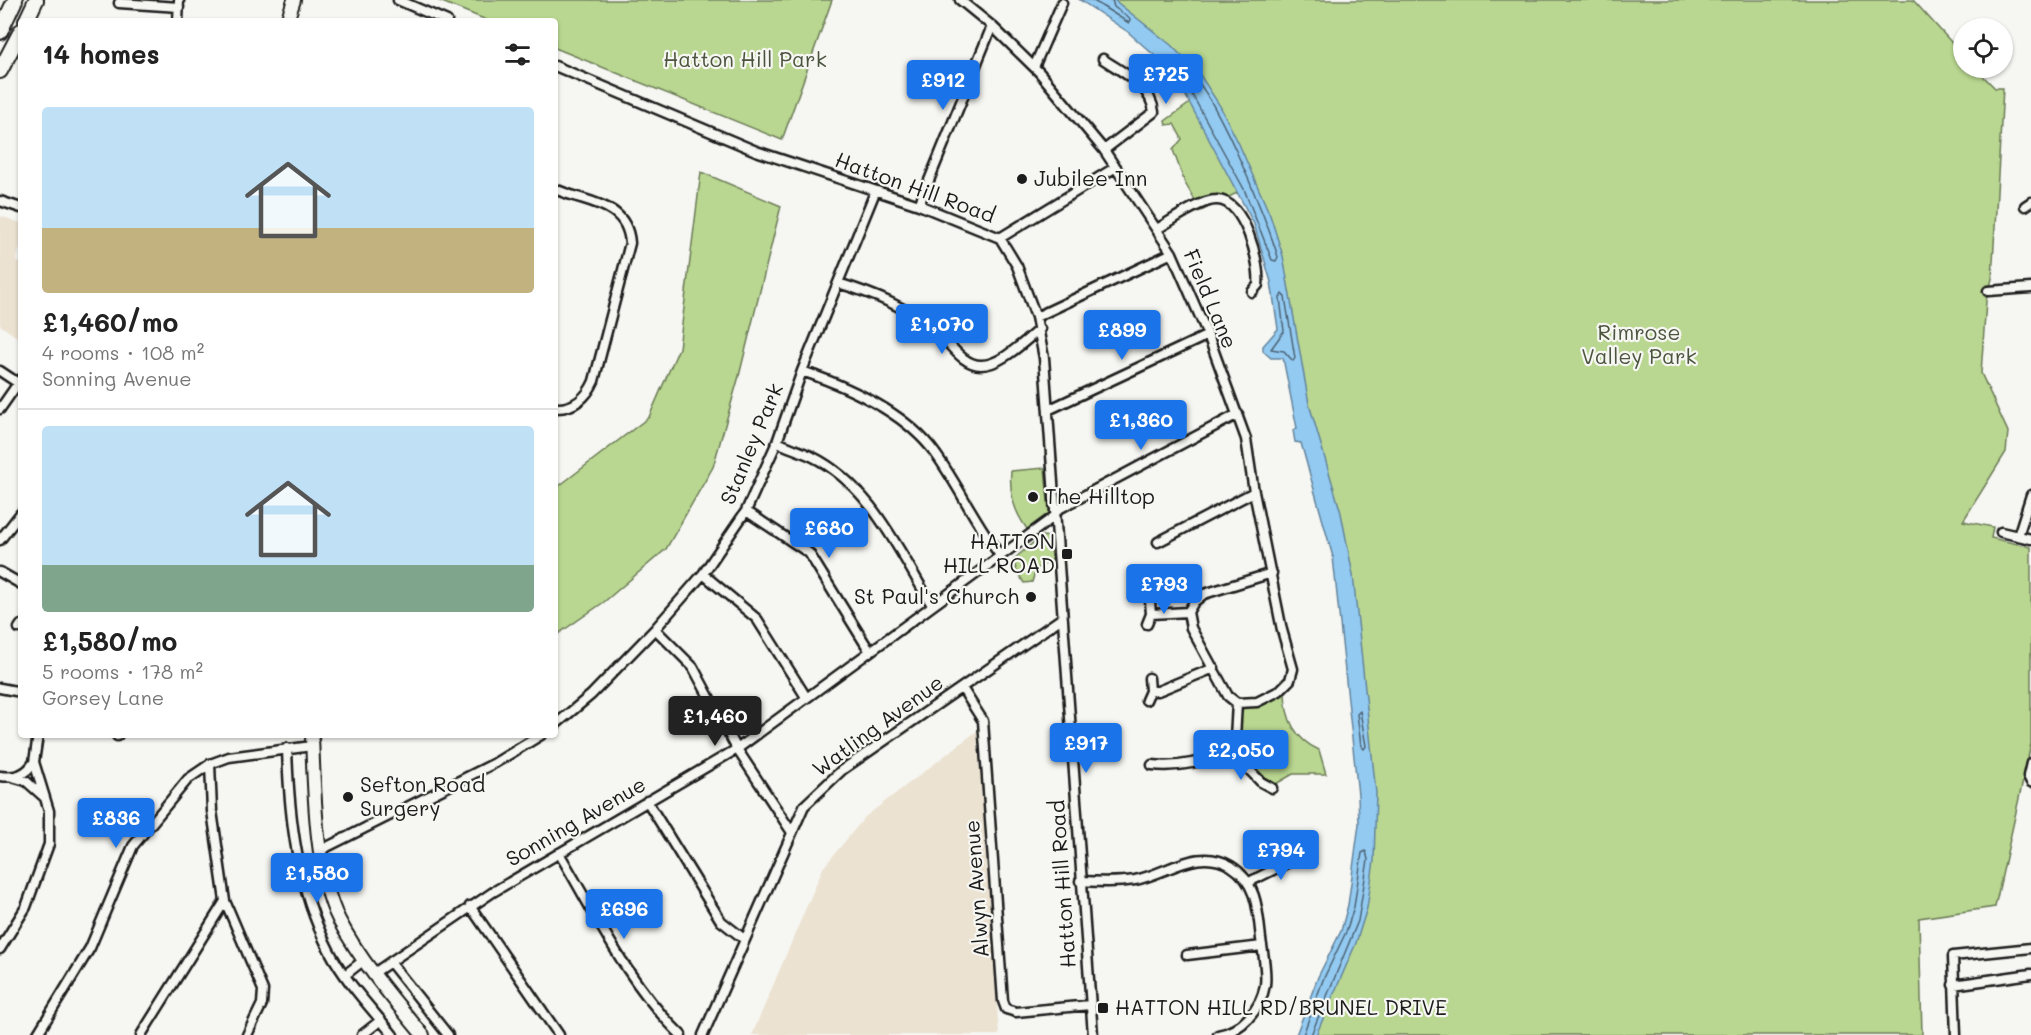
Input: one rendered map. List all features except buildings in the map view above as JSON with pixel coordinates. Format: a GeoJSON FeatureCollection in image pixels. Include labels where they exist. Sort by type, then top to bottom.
{"type":"FeatureCollection","features":[{"type":"Feature","properties":{"kind":"highway"},"geometry":{"type":"LineString","coordinates":[[0,32],[15,0]]}},
{"type":"Feature","properties":{"kind":"highway"},"geometry":{"type":"LineString","coordinates":[[27,18],[36,0]]}},
{"type":"Feature","properties":{"kind":"highway"},"geometry":{"type":"LineString","coordinates":[[0,71],[18,37]]}},
{"type":"Feature","properties":{"kind":"main road"},"geometry":{"type":"LineString","coordinates":[[288,18],[294,0]]}},
{"type":"Feature","properties":{"kind":"main road"},"geometry":{"type":"LineString","coordinates":[[312,740],[321,850],[327,885],[338,918],[364,960],[423,1035]]}},
{"type":"Feature","properties":{"kind":"street"},"geometry":{"type":"LineString","coordinates":[[398,0],[440,18]]}},
{"type":"Feature","properties":{"kind":"street","name":"Field Lane"},"geometry":{"type":"LineString","coordinates":[[960,0],[992,26],[1034,67],[1104,150],[1172,253],[1208,335],[1246,439],[1254,492],[1282,630],[1293,669],[1290,680],[1279,691],[1257,702],[1237,703]]}},
{"type":"Feature","properties":{"kind":"street"},"geometry":{"type":"LineString","coordinates":[[119,3],[179,3],[178,18]]}},
{"type":"Feature","properties":{"kind":"street"},"geometry":{"type":"LineString","coordinates":[[1034,67],[1062,3]]}},
{"type":"Feature","properties":{"kind":"street"},"geometry":{"type":"LineString","coordinates":[[919,205],[992,26]]}},
{"type":"Feature","properties":{"kind":"street"},"geometry":{"type":"LineString","coordinates":[[1103,59],[1136,81],[1148,93],[1154,112],[1104,150]]}},
{"type":"Feature","properties":{"kind":"street","name":"Hatton Hill Road"},"geometry":{"type":"LineString","coordinates":[[558,67],[756,151],[919,205],[1000,238],[1017,266],[1040,329],[1048,410],[1080,881],[1093,1035]]}},
{"type":"Feature","properties":{"kind":"street"},"geometry":{"type":"LineString","coordinates":[[1000,238],[1116,167]]}},
{"type":"Feature","properties":{"kind":"street"},"geometry":{"type":"LineString","coordinates":[[558,190],[610,207],[622,217],[630,232],[630,243],[594,381],[588,394],[577,402],[558,407]]}},
{"type":"Feature","properties":{"kind":"street","name":"Stanley Park"},"geometry":{"type":"LineString","coordinates":[[558,722],[591,695],[655,629],[703,574],[746,511],[777,442],[802,371],[875,192]]}},
{"type":"Feature","properties":{"kind":"street"},"geometry":{"type":"LineString","coordinates":[[1157,229],[1206,202],[1217,199],[1228,203],[1240,217],[1257,258],[1258,285],[1252,292]]}},
{"type":"Feature","properties":{"kind":"street"},"geometry":{"type":"LineString","coordinates":[[0,201],[18,207]]}},
{"type":"Feature","properties":{"kind":"street"},"geometry":{"type":"LineString","coordinates":[[1036,317],[1172,253]]}},
{"type":"Feature","properties":{"kind":"street"},"geometry":{"type":"LineString","coordinates":[[838,283],[864,291],[915,316],[937,332],[956,352],[975,364],[982,365],[1000,359],[1040,329]]}},
{"type":"Feature","properties":{"kind":"street"},"geometry":{"type":"LineString","coordinates":[[1988,291],[2031,288]]}},
{"type":"Feature","properties":{"kind":"street"},"geometry":{"type":"LineString","coordinates":[[1048,410],[1208,335]]}},
{"type":"Feature","properties":{"kind":"street"},"geometry":{"type":"LineString","coordinates":[[0,371],[18,380]]}},
{"type":"Feature","properties":{"kind":"street"},"geometry":{"type":"LineString","coordinates":[[802,371],[853,390],[870,400],[933,450],[984,534],[1000,555]]}},
{"type":"Feature","properties":{"kind":"street"},"geometry":{"type":"LineString","coordinates":[[0,409],[18,382]]}},
{"type":"Feature","properties":{"kind":"street","name":"Sonning Avenue"},"geometry":{"type":"LineString","coordinates":[[374,973],[471,906],[737,749],[1055,513],[1238,414]]}},
{"type":"Feature","properties":{"kind":"street"},"geometry":{"type":"LineString","coordinates":[[777,442],[812,456],[836,472],[862,496],[894,539],[932,604]]}},
{"type":"Feature","properties":{"kind":"street"},"geometry":{"type":"LineString","coordinates":[[1158,542],[1254,492]]}},
{"type":"Feature","properties":{"kind":"street"},"geometry":{"type":"LineString","coordinates":[[2018,536],[2031,495]]}},
{"type":"Feature","properties":{"kind":"street"},"geometry":{"type":"LineString","coordinates":[[746,511],[809,552],[869,650]]}},
{"type":"Feature","properties":{"kind":"street"},"geometry":{"type":"LineString","coordinates":[[0,540],[18,517]]}},
{"type":"Feature","properties":{"kind":"street"},"geometry":{"type":"LineString","coordinates":[[2001,532],[2031,539]]}},
{"type":"Feature","properties":{"kind":"street"},"geometry":{"type":"LineString","coordinates":[[0,572],[18,582]]}},
{"type":"Feature","properties":{"kind":"street"},"geometry":{"type":"LineString","coordinates":[[1152,765],[1165,767],[1198,761],[1219,755],[1229,749],[1235,738],[1237,703],[1228,696],[1191,628],[1188,612],[1194,602],[1204,594],[1272,573]]}},
{"type":"Feature","properties":{"kind":"street"},"geometry":{"type":"LineString","coordinates":[[703,574],[757,619],[807,697]]}},
{"type":"Feature","properties":{"kind":"street"},"geometry":{"type":"LineString","coordinates":[[1147,624],[1151,614],[1150,601]]}},
{"type":"Feature","properties":{"kind":"street"},"geometry":{"type":"LineString","coordinates":[[1151,614],[1188,612]]}},
{"type":"Feature","properties":{"kind":"street","name":"Watling Avenue"},"geometry":{"type":"LineString","coordinates":[[703,1035],[791,831],[804,806],[842,770],[1062,618]]}},
{"type":"Feature","properties":{"kind":"street"},"geometry":{"type":"LineString","coordinates":[[655,629],[693,668],[737,749],[791,831]]}},
{"type":"Feature","properties":{"kind":"street"},"geometry":{"type":"LineString","coordinates":[[1150,691],[1168,688],[1214,668]]}},
{"type":"Feature","properties":{"kind":"street"},"geometry":{"type":"LineString","coordinates":[[1146,700],[1150,691],[1149,678]]}},
{"type":"Feature","properties":{"kind":"street"},"geometry":{"type":"LineString","coordinates":[[0,688],[18,691]]}},
{"type":"Feature","properties":{"kind":"street","name":"Alwyn Avenue"},"geometry":{"type":"LineString","coordinates":[[962,688],[983,721],[1006,1009],[1016,1012],[1090,1005]]}},
{"type":"Feature","properties":{"kind":"street"},"geometry":{"type":"LineString","coordinates":[[12,777],[30,769],[34,762],[38,738]]}},
{"type":"Feature","properties":{"kind":"street"},"geometry":{"type":"LineString","coordinates":[[321,850],[486,768],[536,738]]}},
{"type":"Feature","properties":{"kind":"street"},"geometry":{"type":"LineString","coordinates":[[37,1035],[90,948],[133,846],[188,779],[210,764],[229,757],[287,748],[312,740]]}},
{"type":"Feature","properties":{"kind":"street"},"geometry":{"type":"LineString","coordinates":[[287,748],[288,793],[301,874],[329,950],[345,975],[393,1035]]}},
{"type":"Feature","properties":{"kind":"street"},"geometry":{"type":"LineString","coordinates":[[1229,749],[1261,782],[1272,788]]}},
{"type":"Feature","properties":{"kind":"street"},"geometry":{"type":"LineString","coordinates":[[0,949],[26,907],[49,844],[51,823],[34,762]]}},
{"type":"Feature","properties":{"kind":"street"},"geometry":{"type":"LineString","coordinates":[[2031,763],[2028,776],[2031,782]]}},
{"type":"Feature","properties":{"kind":"street"},"geometry":{"type":"LineString","coordinates":[[210,764],[212,811],[225,901],[263,990],[262,1004],[247,1035]]}},
{"type":"Feature","properties":{"kind":"street"},"geometry":{"type":"LineString","coordinates":[[0,776],[26,782],[46,799]]}},
{"type":"Feature","properties":{"kind":"street"},"geometry":{"type":"LineString","coordinates":[[647,801],[721,921],[744,939]]}},
{"type":"Feature","properties":{"kind":"street"},"geometry":{"type":"LineString","coordinates":[[559,853],[628,971],[656,1009],[681,1035]]}},
{"type":"Feature","properties":{"kind":"street"},"geometry":{"type":"LineString","coordinates":[[1249,882],[1301,855]]}},
{"type":"Feature","properties":{"kind":"street"},"geometry":{"type":"LineString","coordinates":[[1080,881],[1111,883],[1136,880],[1162,873],[1185,861],[1209,859],[1230,866],[1249,882],[1257,904],[1265,984],[1259,1005],[1246,1021],[1224,1035]]}},
{"type":"Feature","properties":{"kind":"street"},"geometry":{"type":"LineString","coordinates":[[141,1035],[225,901]]}},
{"type":"Feature","properties":{"kind":"street"},"geometry":{"type":"LineString","coordinates":[[471,906],[560,1035]]}},
{"type":"Feature","properties":{"kind":"street"},"geometry":{"type":"LineString","coordinates":[[1187,955],[1262,946]]}},
{"type":"Feature","properties":{"kind":"street"},"geometry":{"type":"LineString","coordinates":[[1956,1035],[1953,956],[2031,948]]}},
{"type":"Feature","properties":{"kind":"street"},"geometry":{"type":"LineString","coordinates":[[345,975],[364,960]]}},
{"type":"Feature","properties":{"kind":"street"},"geometry":{"type":"LineString","coordinates":[[390,962],[448,1035]]}},
{"type":"Feature","properties":{"kind":"street"},"geometry":{"type":"LineString","coordinates":[[1953,985],[2031,974]]}},
{"type":"Feature","properties":{"kind":"street"},"geometry":{"type":"LineString","coordinates":[[362,1035],[381,1020]]}},
{"type":"Feature","properties":{"kind":"shaded area"},"geometry":{"type":"Polygon","coordinates":[[[0,216],[18,222],[16,262],[18,262],[18,338],[0,325],[0,216]]]}},
{"type":"Feature","properties":{"kind":"shaded area"},"geometry":{"type":"Polygon","coordinates":[[[977,731],[999,1035],[752,1035],[823,868],[865,817],[977,731]]]}},
{"type":"Feature","properties":{"kind":"green space","name":"Hatton Hill Park"},"geometry":{"type":"Polygon","coordinates":[[[437,0],[832,0],[782,140],[558,49],[558,18],[482,18],[437,0]]]}},
{"type":"Feature","properties":{"kind":"green space","name":"Rimrose Valley Park"},"geometry":{"type":"Polygon","coordinates":[[[1097,0],[1913,0],[1953,44],[1953,78],[1985,78],[1995,88],[2003,88],[1992,279],[1986,301],[1981,373],[2008,432],[2006,452],[1963,521],[1993,527],[1991,538],[2031,547],[2031,744],[1995,907],[1919,918],[1922,1035],[1307,1035],[1327,983],[1366,849],[1350,637],[1274,252],[1209,105],[1097,0]]]}},
{"type":"Feature","properties":{"kind":"green space"},"geometry":{"type":"Polygon","coordinates":[[[1190,103],[1239,192],[1201,211],[1185,183],[1173,150],[1182,139],[1174,124],[1166,125],[1165,121],[1190,103]]]}},
{"type":"Feature","properties":{"kind":"green space"},"geometry":{"type":"Polygon","coordinates":[[[701,172],[781,206],[739,376],[713,467],[666,549],[604,602],[558,634],[558,487],[649,417],[679,348],[701,172]]]}},
{"type":"Feature","properties":{"kind":"green space"},"geometry":{"type":"Polygon","coordinates":[[[1045,468],[1049,513],[1027,529],[1013,502],[1011,471],[1045,468]]]}},
{"type":"Feature","properties":{"kind":"green space"},"geometry":{"type":"Polygon","coordinates":[[[1041,536],[1050,537],[1052,560],[1036,569],[1032,582],[1024,583],[1016,570],[1014,559],[1041,536]]]}},
{"type":"Feature","properties":{"kind":"green space"},"geometry":{"type":"Polygon","coordinates":[[[1285,691],[1289,718],[1303,740],[1319,750],[1326,774],[1293,774],[1274,785],[1234,749],[1239,738],[1240,709],[1253,707],[1285,691]]]}},
{"type":"Feature","properties":{"kind":"water"},"geometry":{"type":"Polygon","coordinates":[[[1080,0],[1114,0],[1171,45],[1200,75],[1220,106],[1239,144],[1270,215],[1283,256],[1309,404],[1341,513],[1353,575],[1376,793],[1374,861],[1367,908],[1356,943],[1316,1035],[1296,1035],[1318,977],[1341,931],[1348,905],[1359,824],[1358,795],[1333,557],[1301,443],[1295,442],[1293,430],[1297,428],[1283,358],[1271,358],[1263,351],[1263,346],[1278,329],[1271,282],[1254,224],[1173,72],[1128,32],[1080,0]]]}},
{"type":"Feature","properties":{"kind":"place","name":"Jubilee Inn"},"geometry":{"type":"Point","coordinates":[1022,179]}},
{"type":"Feature","properties":{"kind":"place","name":"The Hilltop"},"geometry":{"type":"Point","coordinates":[1033,497]}},
{"type":"Feature","properties":{"kind":"place","name":"HATTON HILL ROAD"},"geometry":{"type":"Point","coordinates":[1067,554]}},
{"type":"Feature","properties":{"kind":"place","name":"St Paul's Church"},"geometry":{"type":"Point","coordinates":[1031,597]}},
{"type":"Feature","properties":{"kind":"place","name":"Sefton Road Surgery"},"geometry":{"type":"Point","coordinates":[348,797]}},
{"type":"Feature","properties":{"kind":"place","name":"HATTON HILL RD/BRUNEL DRIVE"},"geometry":{"type":"Point","coordinates":[1103,1008]}}]}
